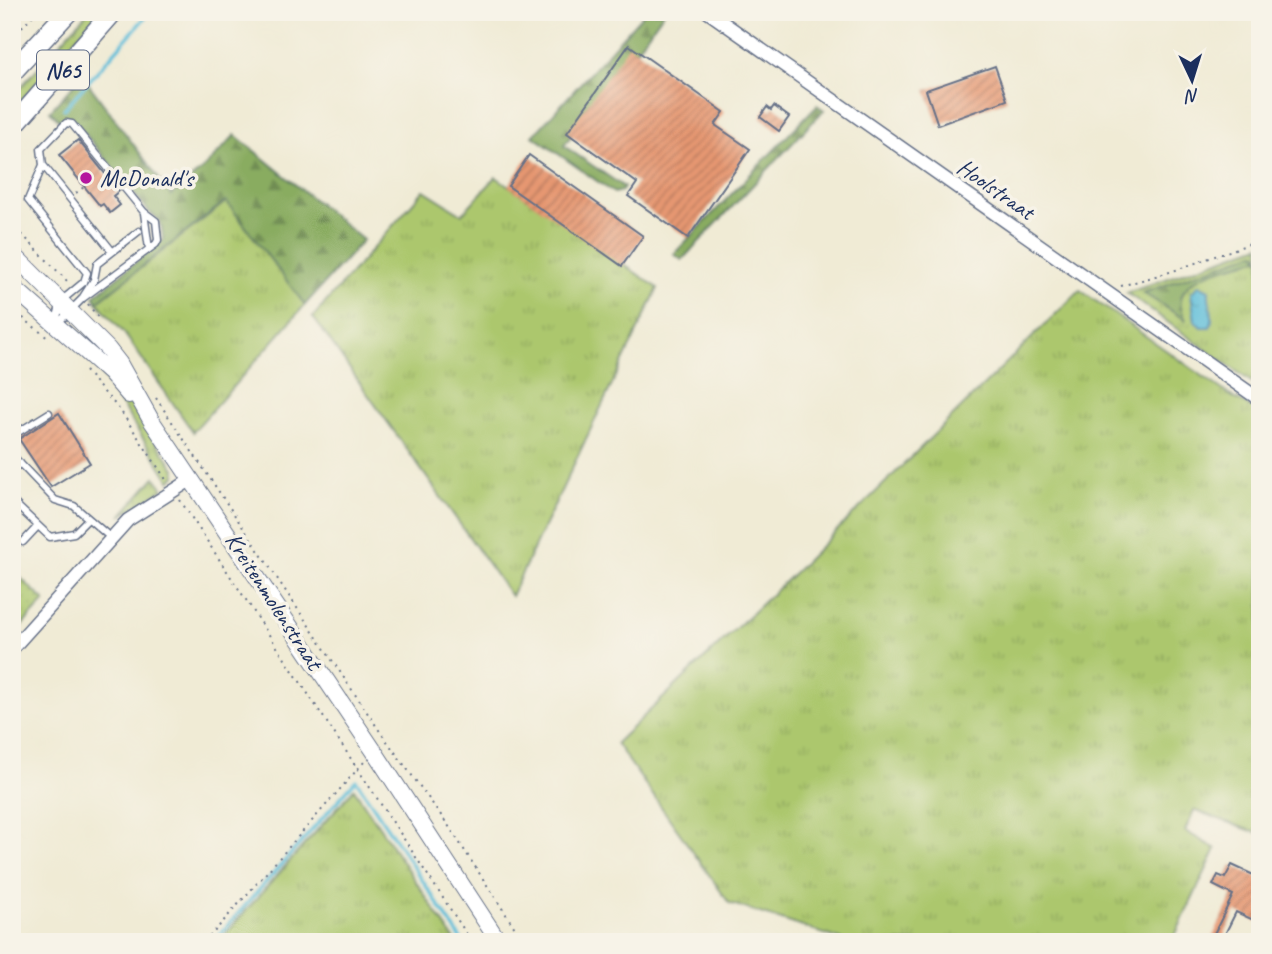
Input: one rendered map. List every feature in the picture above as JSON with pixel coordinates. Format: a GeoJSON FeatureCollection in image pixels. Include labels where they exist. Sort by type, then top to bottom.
{"type":"FeatureCollection","features":[{"type":"Feature","properties":{"kind":"main road","name":"N65"},"geometry":{"type":"LineString","coordinates":[[12,72],[68,12]]}},
{"type":"Feature","properties":{"kind":"main road","name":"N65"},"geometry":{"type":"LineString","coordinates":[[12,127],[113,12]]}},
{"type":"Feature","properties":{"kind":"street","name":"Hoolstraat"},"geometry":{"type":"LineString","coordinates":[[708,12],[1260,400]]}},
{"type":"Feature","properties":{"kind":"street","name":"Kreitenmolenstraat"},"geometry":{"type":"LineString","coordinates":[[12,253],[119,363],[151,420],[499,942]]}},
{"type":"Feature","properties":{"kind":"street","name":"Kreitenmolenstraat"},"geometry":{"type":"LineString","coordinates":[[12,286],[53,333],[110,373],[151,420]]}},
{"type":"Feature","properties":{"kind":"street"},"geometry":{"type":"LineString","coordinates":[[12,649],[128,520],[192,479]]}},
{"type":"Feature","properties":{"kind":"lane"},"geometry":{"type":"LineString","coordinates":[[53,333],[66,306],[83,298],[158,241],[157,225],[72,124],[66,123],[41,149],[43,165],[28,200],[87,273],[85,282],[66,306],[53,333]]}},
{"type":"Feature","properties":{"kind":"lane"},"geometry":{"type":"LineString","coordinates":[[43,165],[112,251]]}},
{"type":"Feature","properties":{"kind":"lane"},"geometry":{"type":"LineString","coordinates":[[83,298],[94,280],[97,264],[139,232]]}},
{"type":"Feature","properties":{"kind":"lane"},"geometry":{"type":"LineString","coordinates":[[12,436],[49,413]]}},
{"type":"Feature","properties":{"kind":"lane"},"geometry":{"type":"LineString","coordinates":[[12,418],[20,431]]}},
{"type":"Feature","properties":{"kind":"lane"},"geometry":{"type":"LineString","coordinates":[[12,455],[55,500],[74,506],[111,538]]}},
{"type":"Feature","properties":{"kind":"lane"},"geometry":{"type":"LineString","coordinates":[[12,471],[20,463]]}},
{"type":"Feature","properties":{"kind":"lane"},"geometry":{"type":"LineString","coordinates":[[12,501],[50,537],[75,533],[88,519]]}},
{"type":"Feature","properties":{"kind":"lane"},"geometry":{"type":"LineString","coordinates":[[23,541],[38,526]]}},
{"type":"Feature","properties":{"kind":"path"},"geometry":{"type":"LineString","coordinates":[[12,37],[36,12]]}},
{"type":"Feature","properties":{"kind":"path"},"geometry":{"type":"LineString","coordinates":[[1109,295],[1114,288],[1173,271],[1260,240]]}},
{"type":"Feature","properties":{"kind":"path"},"geometry":{"type":"LineString","coordinates":[[12,309],[53,333]]}},
{"type":"Feature","properties":{"kind":"path","name":"Kreitenmolenstraat"},"geometry":{"type":"LineString","coordinates":[[84,370],[120,410],[472,942]]}},
{"type":"Feature","properties":{"kind":"path","name":"Kreitenmolenstraat"},"geometry":{"type":"LineString","coordinates":[[155,396],[381,733],[448,825],[524,942]]}},
{"type":"Feature","properties":{"kind":"path"},"geometry":{"type":"LineString","coordinates":[[205,942],[374,751]]}},
{"type":"Feature","properties":{"kind":"green space"},"geometry":{"type":"Polygon","coordinates":[[[88,12],[99,12],[12,111],[12,97],[88,12]]]}},
{"type":"Feature","properties":{"kind":"green space"},"geometry":{"type":"Polygon","coordinates":[[[645,12],[664,12],[634,53],[630,50],[564,146],[624,187],[622,191],[614,193],[533,136],[645,12]]]}},
{"type":"Feature","properties":{"kind":"green space"},"geometry":{"type":"Polygon","coordinates":[[[82,75],[171,195],[204,168],[235,135],[363,240],[305,305],[226,201],[97,302],[94,296],[163,240],[161,224],[157,218],[150,213],[73,119],[65,118],[61,122],[50,111],[82,75]]]}},
{"type":"Feature","properties":{"kind":"green space"},"geometry":{"type":"Polygon","coordinates":[[[817,105],[824,110],[682,260],[674,254],[817,105]]]}},
{"type":"Feature","properties":{"kind":"green space"},"geometry":{"type":"Polygon","coordinates":[[[496,177],[658,288],[511,596],[313,317],[424,190],[462,214],[496,177]]]}},
{"type":"Feature","properties":{"kind":"green space"},"geometry":{"type":"Polygon","coordinates":[[[227,201],[305,305],[193,432],[124,333],[97,302],[227,201]]]}},
{"type":"Feature","properties":{"kind":"green space"},"geometry":{"type":"Polygon","coordinates":[[[1260,245],[1260,388],[1127,293],[1260,245]],[[1257,252],[1144,293],[1184,319],[1179,299],[1189,282],[1257,252]]]}},
{"type":"Feature","properties":{"kind":"green space"},"geometry":{"type":"Polygon","coordinates":[[[1256,252],[1259,258],[1217,270],[1190,284],[1183,293],[1181,305],[1186,320],[1143,293],[1256,252]]]}},
{"type":"Feature","properties":{"kind":"green space"},"geometry":{"type":"Polygon","coordinates":[[[1080,290],[1234,398],[1260,412],[1260,834],[1194,810],[1185,831],[1216,849],[1172,942],[849,942],[729,903],[616,743],[796,571],[1080,290]]]}},
{"type":"Feature","properties":{"kind":"green space"},"geometry":{"type":"Polygon","coordinates":[[[100,371],[129,402],[175,469],[176,474],[170,481],[100,371]]]}},
{"type":"Feature","properties":{"kind":"green space"},"geometry":{"type":"Polygon","coordinates":[[[155,477],[163,489],[121,516],[155,477]]]}},
{"type":"Feature","properties":{"kind":"green space"},"geometry":{"type":"Polygon","coordinates":[[[12,570],[45,601],[12,636],[12,570]]]}},
{"type":"Feature","properties":{"kind":"green space"},"geometry":{"type":"Polygon","coordinates":[[[354,789],[456,942],[218,942],[354,789]]]}},
{"type":"Feature","properties":{"kind":"water"},"geometry":{"type":"Polygon","coordinates":[[[1199,285],[1209,290],[1212,318],[1210,327],[1201,327],[1195,321],[1191,293],[1199,285]]]}},
{"type":"Feature","properties":{"kind":"building"},"geometry":{"type":"Polygon","coordinates":[[[629,45],[724,112],[715,125],[750,149],[688,238],[628,196],[637,183],[567,133],[629,45]]]}},
{"type":"Feature","properties":{"kind":"building"},"geometry":{"type":"Polygon","coordinates":[[[995,66],[1007,100],[938,125],[926,90],[995,66]]]}},
{"type":"Feature","properties":{"kind":"building"},"geometry":{"type":"Polygon","coordinates":[[[774,106],[789,117],[779,131],[760,117],[767,107],[771,110],[774,106]]]}},
{"type":"Feature","properties":{"kind":"building"},"geometry":{"type":"Polygon","coordinates":[[[78,140],[119,191],[113,196],[120,205],[110,213],[103,204],[100,206],[59,155],[78,140]]]}},
{"type":"Feature","properties":{"kind":"building"},"geometry":{"type":"Polygon","coordinates":[[[529,155],[643,236],[622,266],[508,186],[529,155]]]}},
{"type":"Feature","properties":{"kind":"building"},"geometry":{"type":"Polygon","coordinates":[[[59,413],[90,463],[51,487],[19,439],[59,413]]]}},
{"type":"Feature","properties":{"kind":"building"},"geometry":{"type":"Polygon","coordinates":[[[1232,865],[1260,878],[1260,923],[1236,912],[1221,942],[1210,942],[1233,895],[1213,885],[1218,875],[1225,878],[1232,865]]]}},
{"type":"Feature","properties":{"kind":"waterway"},"geometry":{"type":"LineString","coordinates":[[64,109],[150,12]]}},
{"type":"Feature","properties":{"kind":"waterway"},"geometry":{"type":"LineString","coordinates":[[213,942],[356,780],[463,942]]}},
{"type":"Feature","properties":{"kind":"place","name":"McDonald's"},"geometry":{"type":"Point","coordinates":[86,178]}}]}
